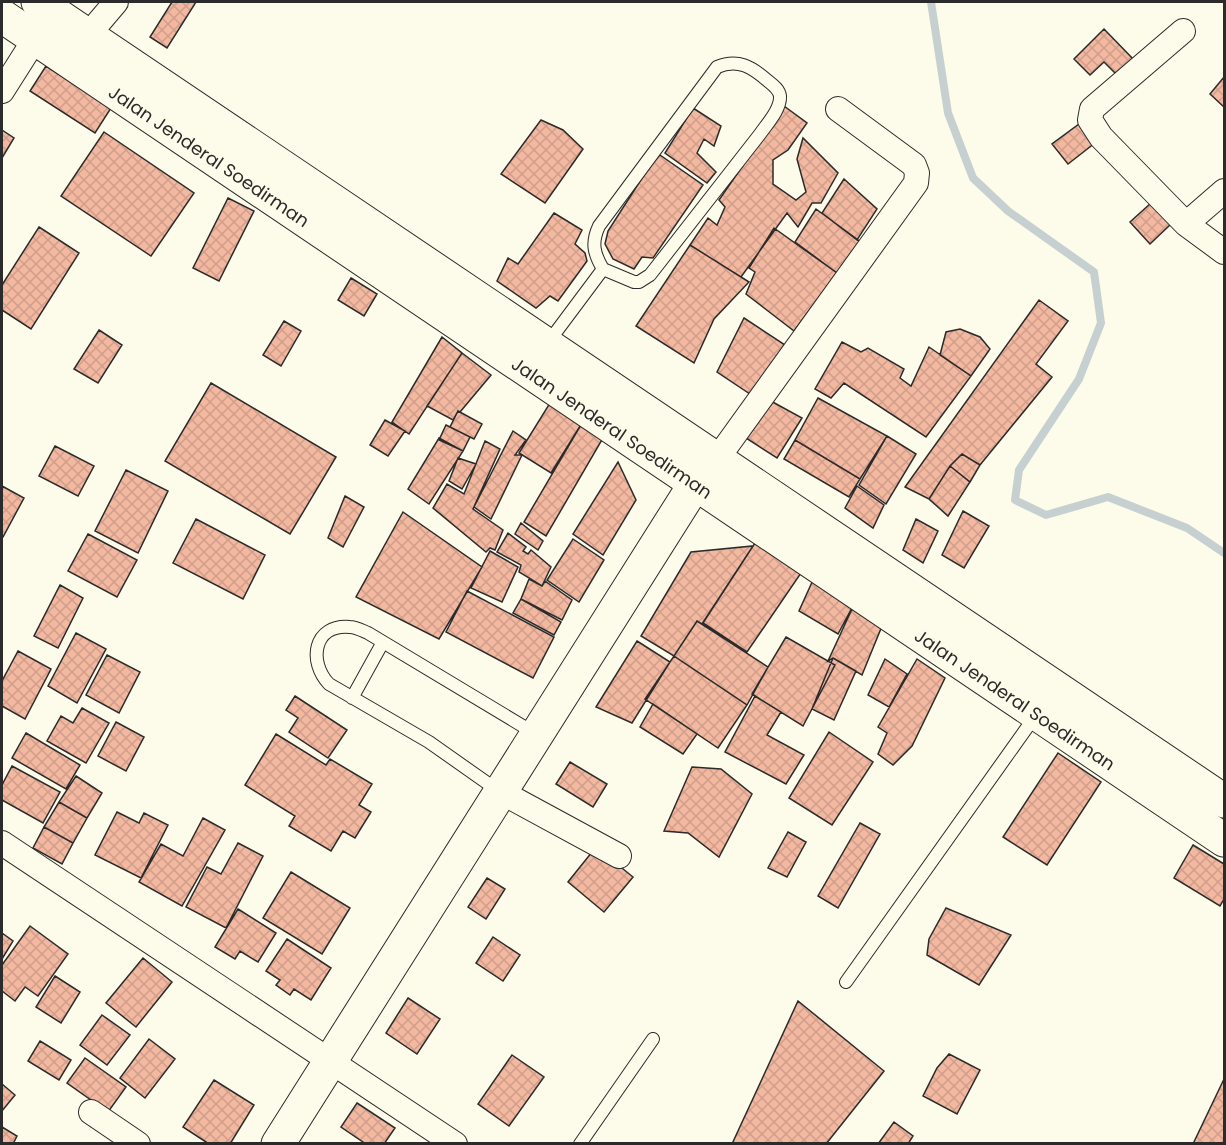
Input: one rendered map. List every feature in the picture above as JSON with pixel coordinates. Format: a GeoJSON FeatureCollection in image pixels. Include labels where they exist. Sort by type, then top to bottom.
{"type":"FeatureCollection","features":[{"type":"Feature","properties":{"kind":"main road","name":"Jalan Jenderal Soedirman"},"geometry":{"type":"LineString","coordinates":[[38,2],[1224,801]]}},
{"type":"Feature","properties":{"kind":"main road","name":"Jalan Jenderal Soedirman"},"geometry":{"type":"LineString","coordinates":[[2,16],[1224,840]]}},
{"type":"Feature","properties":{"kind":"main road"},"geometry":{"type":"LineString","coordinates":[[278,1143],[695,484]]}},
{"type":"Feature","properties":{"kind":"street"},"geometry":{"type":"LineString","coordinates":[[88,35],[116,2]]}},
{"type":"Feature","properties":{"kind":"street"},"geometry":{"type":"LineString","coordinates":[[1183,31],[1092,109],[1090,120],[1101,137],[1186,224],[1224,252]]}},
{"type":"Feature","properties":{"kind":"street"},"geometry":{"type":"LineString","coordinates":[[2,91],[35,39]]}},
{"type":"Feature","properties":{"kind":"street"},"geometry":{"type":"LineString","coordinates":[[717,459],[916,183],[917,173],[914,165],[838,109]]}},
{"type":"Feature","properties":{"kind":"street"},"geometry":{"type":"LineString","coordinates":[[1186,224],[1224,192]]}},
{"type":"Feature","properties":{"kind":"street"},"geometry":{"type":"LineString","coordinates":[[501,792],[619,856]]}},
{"type":"Feature","properties":{"kind":"street"},"geometry":{"type":"LineString","coordinates":[[2,845],[455,1143]]}},
{"type":"Feature","properties":{"kind":"street"},"geometry":{"type":"LineString","coordinates":[[91,1112],[138,1143]]}},
{"type":"Feature","properties":{"kind":"lane"},"geometry":{"type":"LineString","coordinates":[[728,62],[751,67],[776,87],[780,95],[776,110],[760,134],[650,275],[639,282],[634,282],[603,269],[594,247],[594,237],[599,226],[717,67],[728,62]]}},
{"type":"Feature","properties":{"kind":"lane"},"geometry":{"type":"LineString","coordinates":[[547,344],[603,269]]}},
{"type":"Feature","properties":{"kind":"lane"},"geometry":{"type":"LineString","coordinates":[[501,792],[429,742],[329,684],[319,674],[315,659],[319,642],[326,633],[350,627],[383,642],[537,734]]}},
{"type":"Feature","properties":{"kind":"lane"},"geometry":{"type":"LineString","coordinates":[[352,698],[383,642]]}},
{"type":"Feature","properties":{"kind":"lane"},"geometry":{"type":"LineString","coordinates":[[846,982],[1037,714]]}},
{"type":"Feature","properties":{"kind":"lane"},"geometry":{"type":"LineString","coordinates":[[580,1143],[653,1039]]}},
{"type":"Feature","properties":{"kind":"building"},"geometry":{"type":"Polygon","coordinates":[[[172,2],[196,2],[167,48],[150,37],[172,2]]]}},
{"type":"Feature","properties":{"kind":"building"},"geometry":{"type":"Polygon","coordinates":[[[1104,29],[1135,61],[1119,77],[1104,62],[1090,75],[1074,59],[1104,29]]]}},
{"type":"Feature","properties":{"kind":"building"},"geometry":{"type":"Polygon","coordinates":[[[46,66],[111,108],[95,133],[30,91],[46,66]]]}},
{"type":"Feature","properties":{"kind":"building"},"geometry":{"type":"Polygon","coordinates":[[[1224,77],[1224,107],[1210,94],[1224,77]]]}},
{"type":"Feature","properties":{"kind":"building"},"geometry":{"type":"Polygon","coordinates":[[[784,106],[807,123],[788,150],[773,160],[773,184],[796,200],[806,192],[797,159],[803,138],[838,173],[821,203],[812,203],[798,227],[787,213],[741,277],[690,245],[708,218],[717,225],[725,207],[719,200],[784,106]]]}},
{"type":"Feature","properties":{"kind":"building"},"geometry":{"type":"Polygon","coordinates":[[[693,108],[721,126],[714,146],[704,139],[697,153],[716,172],[707,183],[665,153],[693,108]]]}},
{"type":"Feature","properties":{"kind":"building"},"geometry":{"type":"Polygon","coordinates":[[[541,120],[563,130],[583,149],[545,203],[501,174],[541,120]]]}},
{"type":"Feature","properties":{"kind":"building"},"geometry":{"type":"Polygon","coordinates":[[[1079,124],[1095,143],[1068,164],[1052,144],[1079,124]]]}},
{"type":"Feature","properties":{"kind":"building"},"geometry":{"type":"Polygon","coordinates":[[[2,130],[14,138],[2,158],[2,130]]]}},
{"type":"Feature","properties":{"kind":"building"},"geometry":{"type":"Polygon","coordinates":[[[104,132],[194,193],[151,256],[61,196],[104,132]]]}},
{"type":"Feature","properties":{"kind":"building"},"geometry":{"type":"Polygon","coordinates":[[[660,155],[703,185],[653,258],[642,257],[634,269],[613,259],[605,244],[608,231],[653,161],[660,155]]]}},
{"type":"Feature","properties":{"kind":"building"},"geometry":{"type":"Polygon","coordinates":[[[844,179],[877,209],[857,240],[822,213],[844,179]]]}},
{"type":"Feature","properties":{"kind":"building"},"geometry":{"type":"Polygon","coordinates":[[[228,198],[254,211],[219,281],[193,268],[228,198]]]}},
{"type":"Feature","properties":{"kind":"building"},"geometry":{"type":"Polygon","coordinates":[[[1151,203],[1171,224],[1150,244],[1130,222],[1151,203]]]}},
{"type":"Feature","properties":{"kind":"building"},"geometry":{"type":"Polygon","coordinates":[[[816,209],[862,243],[837,273],[795,242],[816,209]]]}},
{"type":"Feature","properties":{"kind":"building"},"geometry":{"type":"Polygon","coordinates":[[[554,213],[582,230],[575,244],[585,253],[587,261],[558,301],[550,296],[536,308],[497,281],[508,258],[518,264],[554,213]]]}},
{"type":"Feature","properties":{"kind":"building"},"geometry":{"type":"Polygon","coordinates":[[[39,227],[79,253],[31,329],[2,310],[2,285],[39,227]]]}},
{"type":"Feature","properties":{"kind":"building"},"geometry":{"type":"Polygon","coordinates":[[[774,228],[837,273],[794,331],[746,294],[755,272],[749,268],[774,228]]]}},
{"type":"Feature","properties":{"kind":"building"},"geometry":{"type":"Polygon","coordinates":[[[690,245],[749,282],[714,319],[694,363],[636,326],[690,245]]]}},
{"type":"Feature","properties":{"kind":"building"},"geometry":{"type":"Polygon","coordinates":[[[351,278],[377,294],[364,316],[338,300],[351,278]]]}},
{"type":"Feature","properties":{"kind":"building"},"geometry":{"type":"Polygon","coordinates":[[[1039,300],[1068,321],[1036,364],[1052,377],[980,465],[962,454],[950,466],[929,499],[905,487],[1039,300]]]}},
{"type":"Feature","properties":{"kind":"building"},"geometry":{"type":"Polygon","coordinates":[[[744,318],[785,345],[753,396],[717,372],[744,318]]]}},
{"type":"Feature","properties":{"kind":"building"},"geometry":{"type":"Polygon","coordinates":[[[284,321],[301,331],[281,366],[263,355],[284,321]]]}},
{"type":"Feature","properties":{"kind":"building"},"geometry":{"type":"Polygon","coordinates":[[[960,329],[980,337],[990,349],[971,376],[940,355],[946,332],[960,329]]]}},
{"type":"Feature","properties":{"kind":"building"},"geometry":{"type":"Polygon","coordinates":[[[99,330],[122,345],[98,383],[74,369],[99,330]]]}},
{"type":"Feature","properties":{"kind":"building"},"geometry":{"type":"Polygon","coordinates":[[[442,337],[462,353],[409,434],[392,422],[442,337]]]}},
{"type":"Feature","properties":{"kind":"building"},"geometry":{"type":"Polygon","coordinates":[[[842,342],[861,352],[868,348],[904,369],[900,378],[911,386],[929,347],[971,376],[926,437],[844,383],[831,398],[815,389],[842,342]]]}},
{"type":"Feature","properties":{"kind":"building"},"geometry":{"type":"Polygon","coordinates":[[[462,353],[491,375],[460,412],[458,411],[453,420],[427,406],[462,353]]]}},
{"type":"Feature","properties":{"kind":"building"},"geometry":{"type":"Polygon","coordinates":[[[211,383],[336,457],[290,534],[165,461],[211,383]]]}},
{"type":"Feature","properties":{"kind":"building"},"geometry":{"type":"Polygon","coordinates":[[[818,398],[887,436],[860,479],[795,440],[818,398]]]}},
{"type":"Feature","properties":{"kind":"building"},"geometry":{"type":"Polygon","coordinates":[[[769,400],[802,418],[777,458],[746,438],[769,400]]]}},
{"type":"Feature","properties":{"kind":"building"},"geometry":{"type":"Polygon","coordinates":[[[550,403],[582,423],[551,473],[519,453],[550,403]]]}},
{"type":"Feature","properties":{"kind":"building"},"geometry":{"type":"Polygon","coordinates":[[[458,411],[482,424],[474,439],[450,427],[458,411]]]}},
{"type":"Feature","properties":{"kind":"building"},"geometry":{"type":"Polygon","coordinates":[[[385,420],[405,431],[388,456],[370,445],[385,420]]]}},
{"type":"Feature","properties":{"kind":"building"},"geometry":{"type":"Polygon","coordinates":[[[582,423],[603,438],[546,536],[524,522],[582,423]]]}},
{"type":"Feature","properties":{"kind":"building"},"geometry":{"type":"Polygon","coordinates":[[[446,425],[470,437],[463,451],[439,440],[446,425]]]}},
{"type":"Feature","properties":{"kind":"building"},"geometry":{"type":"Polygon","coordinates":[[[513,431],[526,440],[515,455],[522,455],[491,519],[474,507],[513,431]]]}},
{"type":"Feature","properties":{"kind":"building"},"geometry":{"type":"Polygon","coordinates":[[[887,436],[916,454],[886,504],[859,485],[887,436]]]}},
{"type":"Feature","properties":{"kind":"building"},"geometry":{"type":"Polygon","coordinates":[[[439,438],[463,451],[429,504],[408,489],[439,438]]]}},
{"type":"Feature","properties":{"kind":"building"},"geometry":{"type":"Polygon","coordinates":[[[795,440],[860,479],[849,497],[784,459],[795,440]]]}},
{"type":"Feature","properties":{"kind":"building"},"geometry":{"type":"Polygon","coordinates":[[[485,441],[500,449],[473,509],[503,530],[495,550],[490,548],[486,552],[433,508],[447,484],[464,494],[485,441]]]}},
{"type":"Feature","properties":{"kind":"building"},"geometry":{"type":"Polygon","coordinates":[[[55,446],[94,466],[78,496],[39,476],[55,446]]]}},
{"type":"Feature","properties":{"kind":"building"},"geometry":{"type":"Polygon","coordinates":[[[962,454],[980,465],[970,482],[950,466],[962,454]]]}},
{"type":"Feature","properties":{"kind":"building"},"geometry":{"type":"Polygon","coordinates":[[[458,458],[476,464],[462,489],[449,481],[458,458]]]}},
{"type":"Feature","properties":{"kind":"building"},"geometry":{"type":"Polygon","coordinates":[[[618,462],[636,500],[603,555],[573,534],[618,462]]]}},
{"type":"Feature","properties":{"kind":"building"},"geometry":{"type":"Polygon","coordinates":[[[950,466],[970,482],[948,516],[929,499],[950,466]]]}},
{"type":"Feature","properties":{"kind":"building"},"geometry":{"type":"Polygon","coordinates":[[[126,470],[168,491],[138,553],[95,531],[126,470]]]}},
{"type":"Feature","properties":{"kind":"building"},"geometry":{"type":"Polygon","coordinates":[[[2,486],[24,498],[3,537],[2,537],[2,486]]]}},
{"type":"Feature","properties":{"kind":"building"},"geometry":{"type":"Polygon","coordinates":[[[857,486],[884,505],[873,528],[845,508],[857,486]]]}},
{"type":"Feature","properties":{"kind":"building"},"geometry":{"type":"Polygon","coordinates":[[[345,496],[364,507],[343,547],[328,538],[345,496]]]}},
{"type":"Feature","properties":{"kind":"building"},"geometry":{"type":"Polygon","coordinates":[[[963,511],[989,526],[964,568],[942,555],[963,511]]]}},
{"type":"Feature","properties":{"kind":"building"},"geometry":{"type":"Polygon","coordinates":[[[403,512],[482,567],[439,639],[356,597],[403,512]]]}},
{"type":"Feature","properties":{"kind":"building"},"geometry":{"type":"Polygon","coordinates":[[[196,519],[265,555],[243,599],[173,563],[196,519]]]}},
{"type":"Feature","properties":{"kind":"building"},"geometry":{"type":"Polygon","coordinates":[[[916,519],[938,531],[923,563],[903,550],[916,519]]]}},
{"type":"Feature","properties":{"kind":"building"},"geometry":{"type":"Polygon","coordinates":[[[521,523],[543,541],[538,550],[515,534],[521,523]]]}},
{"type":"Feature","properties":{"kind":"building"},"geometry":{"type":"Polygon","coordinates":[[[508,533],[526,547],[523,551],[528,554],[531,550],[551,567],[542,586],[519,572],[521,565],[497,552],[508,533]]]}},
{"type":"Feature","properties":{"kind":"building"},"geometry":{"type":"Polygon","coordinates":[[[88,534],[137,560],[117,597],[68,571],[88,534]]]}},
{"type":"Feature","properties":{"kind":"building"},"geometry":{"type":"Polygon","coordinates":[[[573,539],[604,560],[579,602],[547,580],[573,539]]]}},
{"type":"Feature","properties":{"kind":"building"},"geometry":{"type":"Polygon","coordinates":[[[755,543],[801,573],[747,652],[703,623],[755,543]]]}},
{"type":"Feature","properties":{"kind":"building"},"geometry":{"type":"Polygon","coordinates":[[[753,546],[702,624],[697,621],[674,656],[641,636],[691,552],[753,546]]]}},
{"type":"Feature","properties":{"kind":"building"},"geometry":{"type":"Polygon","coordinates":[[[490,551],[518,567],[502,602],[471,588],[490,551]]]}},
{"type":"Feature","properties":{"kind":"building"},"geometry":{"type":"Polygon","coordinates":[[[529,579],[542,586],[545,581],[572,600],[562,620],[521,599],[529,579]]]}},
{"type":"Feature","properties":{"kind":"building"},"geometry":{"type":"Polygon","coordinates":[[[813,580],[854,604],[838,634],[799,611],[813,580]]]}},
{"type":"Feature","properties":{"kind":"building"},"geometry":{"type":"Polygon","coordinates":[[[60,585],[83,598],[58,648],[34,636],[60,585]]]}},
{"type":"Feature","properties":{"kind":"building"},"geometry":{"type":"Polygon","coordinates":[[[467,591],[554,637],[533,678],[446,632],[467,591]]]}},
{"type":"Feature","properties":{"kind":"building"},"geometry":{"type":"Polygon","coordinates":[[[521,599],[561,622],[554,635],[513,613],[521,599]]]}},
{"type":"Feature","properties":{"kind":"building"},"geometry":{"type":"Polygon","coordinates":[[[852,609],[882,626],[862,675],[833,658],[828,661],[852,609]]]}},
{"type":"Feature","properties":{"kind":"building"},"geometry":{"type":"Polygon","coordinates":[[[697,621],[768,667],[747,705],[674,656],[697,621]]]}},
{"type":"Feature","properties":{"kind":"building"},"geometry":{"type":"Polygon","coordinates":[[[76,633],[106,649],[77,703],[48,686],[76,633]]]}},
{"type":"Feature","properties":{"kind":"building"},"geometry":{"type":"Polygon","coordinates":[[[786,637],[835,665],[803,726],[752,694],[786,637]]]}},
{"type":"Feature","properties":{"kind":"building"},"geometry":{"type":"Polygon","coordinates":[[[637,641],[670,662],[632,723],[596,707],[637,641]]]}},
{"type":"Feature","properties":{"kind":"building"},"geometry":{"type":"Polygon","coordinates":[[[18,651],[51,669],[25,719],[2,706],[2,681],[18,651]]]}},
{"type":"Feature","properties":{"kind":"building"},"geometry":{"type":"Polygon","coordinates":[[[107,655],[140,672],[119,713],[86,695],[107,655]]]}},
{"type":"Feature","properties":{"kind":"building"},"geometry":{"type":"Polygon","coordinates":[[[674,656],[747,705],[718,748],[645,699],[674,656]]]}},
{"type":"Feature","properties":{"kind":"building"},"geometry":{"type":"Polygon","coordinates":[[[833,658],[856,671],[834,720],[812,709],[833,658]]]}},
{"type":"Feature","properties":{"kind":"building"},"geometry":{"type":"Polygon","coordinates":[[[885,659],[907,674],[889,707],[868,695],[885,659]]]}},
{"type":"Feature","properties":{"kind":"building"},"geometry":{"type":"Polygon","coordinates":[[[917,659],[945,678],[912,746],[893,765],[878,754],[887,733],[878,727],[917,659]]]}},
{"type":"Feature","properties":{"kind":"building"},"geometry":{"type":"Polygon","coordinates":[[[295,696],[347,730],[328,758],[289,732],[298,718],[286,710],[295,696]]]}},
{"type":"Feature","properties":{"kind":"building"},"geometry":{"type":"Polygon","coordinates":[[[755,696],[781,712],[767,735],[804,755],[786,784],[725,752],[755,696]]]}},
{"type":"Feature","properties":{"kind":"building"},"geometry":{"type":"Polygon","coordinates":[[[653,704],[697,734],[683,754],[640,727],[653,704]]]}},
{"type":"Feature","properties":{"kind":"building"},"geometry":{"type":"Polygon","coordinates":[[[82,708],[109,723],[86,763],[47,741],[61,716],[73,723],[82,708]]]}},
{"type":"Feature","properties":{"kind":"building"},"geometry":{"type":"Polygon","coordinates":[[[116,722],[144,737],[126,771],[98,756],[116,722]]]}},
{"type":"Feature","properties":{"kind":"building"},"geometry":{"type":"Polygon","coordinates":[[[829,732],[873,762],[832,825],[789,798],[829,732]]]}},
{"type":"Feature","properties":{"kind":"building"},"geometry":{"type":"Polygon","coordinates":[[[26,733],[80,765],[66,789],[12,758],[26,733]]]}},
{"type":"Feature","properties":{"kind":"building"},"geometry":{"type":"Polygon","coordinates":[[[276,734],[326,765],[330,759],[372,784],[359,805],[371,812],[355,838],[343,831],[331,851],[289,826],[295,816],[245,785],[276,734]]]}},
{"type":"Feature","properties":{"kind":"building"},"geometry":{"type":"Polygon","coordinates":[[[1058,753],[1101,782],[1047,865],[1003,837],[1058,753]]]}},
{"type":"Feature","properties":{"kind":"building"},"geometry":{"type":"Polygon","coordinates":[[[570,762],[607,784],[593,807],[556,784],[570,762]]]}},
{"type":"Feature","properties":{"kind":"building"},"geometry":{"type":"Polygon","coordinates":[[[12,766],[60,792],[43,823],[2,800],[2,785],[12,766]]]}},
{"type":"Feature","properties":{"kind":"building"},"geometry":{"type":"Polygon","coordinates":[[[692,767],[721,769],[752,794],[719,857],[688,833],[664,831],[692,767]]]}},
{"type":"Feature","properties":{"kind":"building"},"geometry":{"type":"Polygon","coordinates":[[[76,776],[102,793],[87,818],[59,802],[76,776]]]}},
{"type":"Feature","properties":{"kind":"building"},"geometry":{"type":"Polygon","coordinates":[[[59,802],[87,818],[73,843],[44,827],[59,802]]]}},
{"type":"Feature","properties":{"kind":"building"},"geometry":{"type":"Polygon","coordinates":[[[117,812],[139,823],[144,813],[168,825],[141,878],[95,855],[117,812]]]}},
{"type":"Feature","properties":{"kind":"building"},"geometry":{"type":"Polygon","coordinates":[[[203,818],[225,830],[182,906],[139,882],[161,844],[183,856],[203,818]]]}},
{"type":"Feature","properties":{"kind":"building"},"geometry":{"type":"Polygon","coordinates":[[[860,823],[880,834],[838,908],[818,896],[860,823]]]}},
{"type":"Feature","properties":{"kind":"building"},"geometry":{"type":"Polygon","coordinates":[[[44,827],[73,843],[62,864],[33,848],[44,827]]]}},
{"type":"Feature","properties":{"kind":"building"},"geometry":{"type":"Polygon","coordinates":[[[788,832],[806,842],[787,877],[768,868],[788,832]]]}},
{"type":"Feature","properties":{"kind":"building"},"geometry":{"type":"Polygon","coordinates":[[[238,843],[263,856],[226,928],[186,907],[207,867],[221,874],[238,843]]]}},
{"type":"Feature","properties":{"kind":"building"},"geometry":{"type":"Polygon","coordinates":[[[1193,845],[1224,864],[1224,899],[1220,906],[1174,878],[1193,845]]]}},
{"type":"Feature","properties":{"kind":"building"},"geometry":{"type":"Polygon","coordinates":[[[596,847],[633,877],[604,912],[568,882],[596,847]]]}},
{"type":"Feature","properties":{"kind":"building"},"geometry":{"type":"Polygon","coordinates":[[[291,872],[350,908],[322,954],[263,918],[291,872]]]}},
{"type":"Feature","properties":{"kind":"building"},"geometry":{"type":"Polygon","coordinates":[[[487,878],[505,889],[486,919],[468,907],[487,878]]]}},
{"type":"Feature","properties":{"kind":"building"},"geometry":{"type":"Polygon","coordinates":[[[946,908],[1011,935],[979,985],[927,955],[929,939],[946,908]]]}},
{"type":"Feature","properties":{"kind":"building"},"geometry":{"type":"Polygon","coordinates":[[[238,909],[276,933],[258,962],[240,951],[235,959],[215,947],[238,909]]]}},
{"type":"Feature","properties":{"kind":"building"},"geometry":{"type":"Polygon","coordinates":[[[30,926],[68,954],[38,996],[25,987],[15,1001],[2,991],[2,965],[30,926]]]}},
{"type":"Feature","properties":{"kind":"building"},"geometry":{"type":"Polygon","coordinates":[[[2,933],[13,941],[2,959],[2,933]]]}},
{"type":"Feature","properties":{"kind":"building"},"geometry":{"type":"Polygon","coordinates":[[[493,937],[520,955],[503,981],[476,963],[493,937]]]}},
{"type":"Feature","properties":{"kind":"building"},"geometry":{"type":"Polygon","coordinates":[[[287,939],[331,968],[311,1000],[294,989],[290,995],[276,985],[280,980],[266,971],[287,939]]]}},
{"type":"Feature","properties":{"kind":"building"},"geometry":{"type":"Polygon","coordinates":[[[143,958],[172,982],[136,1027],[106,1003],[143,958]]]}},
{"type":"Feature","properties":{"kind":"building"},"geometry":{"type":"Polygon","coordinates":[[[55,976],[80,992],[61,1023],[36,1007],[55,976]]]}},
{"type":"Feature","properties":{"kind":"building"},"geometry":{"type":"Polygon","coordinates":[[[408,998],[440,1019],[417,1054],[386,1033],[408,998]]]}},
{"type":"Feature","properties":{"kind":"building"},"geometry":{"type":"Polygon","coordinates":[[[798,1001],[884,1071],[826,1144],[732,1144],[798,1001]]]}},
{"type":"Feature","properties":{"kind":"building"},"geometry":{"type":"Polygon","coordinates":[[[102,1015],[130,1035],[107,1065],[80,1045],[102,1015]]]}},
{"type":"Feature","properties":{"kind":"building"},"geometry":{"type":"Polygon","coordinates":[[[149,1039],[175,1059],[145,1098],[120,1078],[149,1039]]]}},
{"type":"Feature","properties":{"kind":"building"},"geometry":{"type":"Polygon","coordinates":[[[40,1041],[71,1060],[59,1080],[28,1061],[40,1041]]]}},
{"type":"Feature","properties":{"kind":"building"},"geometry":{"type":"Polygon","coordinates":[[[949,1054],[980,1070],[957,1114],[923,1096],[937,1068],[949,1054]]]}},
{"type":"Feature","properties":{"kind":"building"},"geometry":{"type":"Polygon","coordinates":[[[512,1055],[544,1077],[509,1126],[478,1104],[512,1055]]]}},
{"type":"Feature","properties":{"kind":"building"},"geometry":{"type":"Polygon","coordinates":[[[85,1058],[126,1087],[108,1112],[67,1083],[85,1058]]]}},
{"type":"Feature","properties":{"kind":"building"},"geometry":{"type":"Polygon","coordinates":[[[1224,1079],[1224,1144],[1193,1144],[1224,1079]]]}},
{"type":"Feature","properties":{"kind":"building"},"geometry":{"type":"Polygon","coordinates":[[[214,1080],[254,1105],[230,1144],[209,1144],[183,1127],[214,1080]]]}},
{"type":"Feature","properties":{"kind":"building"},"geometry":{"type":"Polygon","coordinates":[[[2,1084],[15,1095],[2,1111],[2,1084]]]}},
{"type":"Feature","properties":{"kind":"building"},"geometry":{"type":"Polygon","coordinates":[[[357,1103],[395,1128],[384,1144],[366,1144],[341,1127],[357,1103]]]}},
{"type":"Feature","properties":{"kind":"building"},"geometry":{"type":"Polygon","coordinates":[[[894,1122],[913,1136],[908,1144],[878,1144],[894,1122]]]}},
{"type":"Feature","properties":{"kind":"building"},"geometry":{"type":"Polygon","coordinates":[[[2,1127],[17,1136],[13,1144],[2,1144],[2,1127]]]}},
{"type":"Feature","properties":{"kind":"waterway"},"geometry":{"type":"LineString","coordinates":[[931,2],[948,113],[973,178],[1008,211],[1094,272],[1101,323],[1079,379],[1019,470],[1015,500],[1046,515],[1108,497],[1187,528],[1224,553]]}}]}
